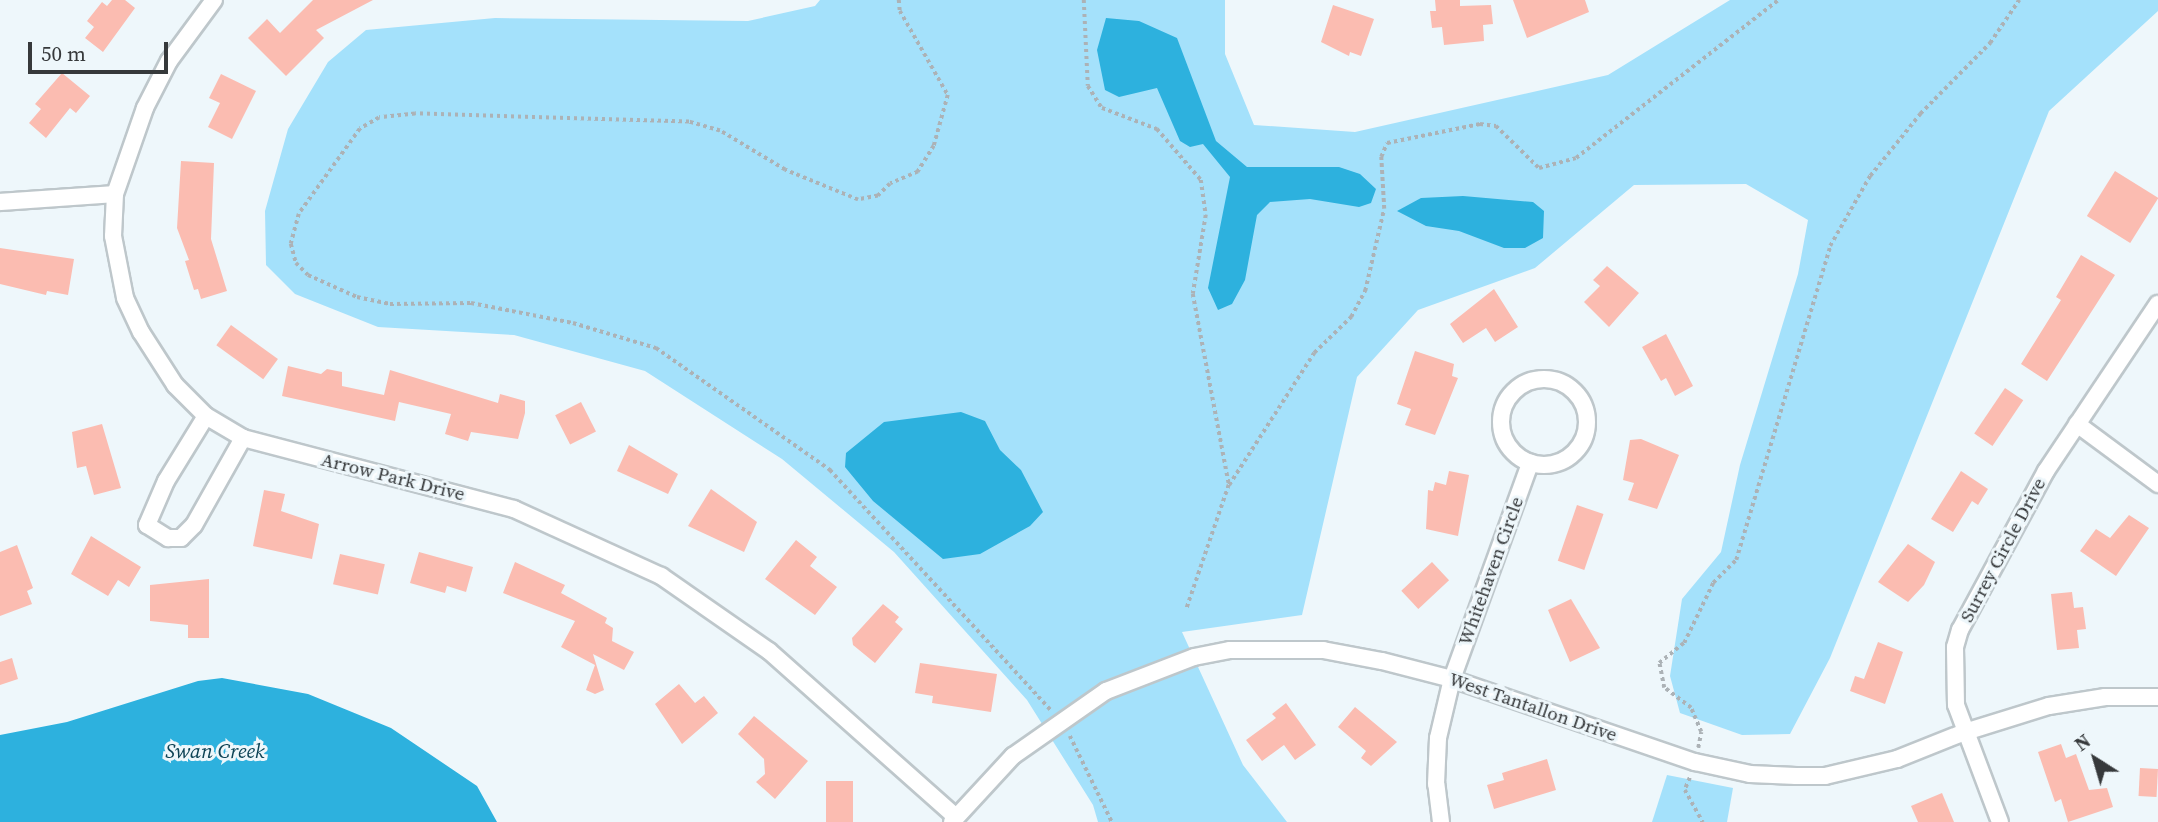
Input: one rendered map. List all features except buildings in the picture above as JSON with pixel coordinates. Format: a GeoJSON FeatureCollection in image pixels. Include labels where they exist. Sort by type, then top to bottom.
{"type":"FeatureCollection","features":[{"type":"Feature","properties":{"kind":"street","name":"Arrow Park Drive"},"geometry":{"type":"LineString","coordinates":[[214,0],[190,29],[157,85],[115,194],[116,260],[132,316],[164,370],[206,416],[243,438],[514,509],[661,576],[769,651],[954,820]]}},
{"type":"Feature","properties":{"kind":"street"},"geometry":{"type":"LineString","coordinates":[[0,202],[115,194]]}},
{"type":"Feature","properties":{"kind":"street","name":"Surrey Circle Drive"},"geometry":{"type":"LineString","coordinates":[[2000,822],[1956,705],[1955,646],[1960,630],[2000,551],[2077,424],[2158,304]]}},
{"type":"Feature","properties":{"kind":"street"},"geometry":{"type":"LineString","coordinates":[[1551,379],[1575,393],[1583,405],[1586,431],[1581,442],[1563,460],[1530,463],[1508,446],[1501,419],[1512,393],[1530,382],[1551,379]]}},
{"type":"Feature","properties":{"kind":"street"},"geometry":{"type":"LineString","coordinates":[[206,416],[166,481],[147,525],[168,538],[181,538],[194,525],[243,438]]}},
{"type":"Feature","properties":{"kind":"street"},"geometry":{"type":"LineString","coordinates":[[2077,424],[2158,484]]}},
{"type":"Feature","properties":{"kind":"street","name":"Whitehaven Circle"},"geometry":{"type":"LineString","coordinates":[[1441,822],[1436,784],[1438,738],[1452,679],[1530,463]]}},
{"type":"Feature","properties":{"kind":"street","name":"West Tantallon Drive"},"geometry":{"type":"LineString","coordinates":[[954,820],[982,784],[1060,720],[1107,691],[1149,672],[1230,650],[1323,650],[1452,679],[1695,762],[1750,774],[1825,776],[1897,759],[1965,732],[2049,706],[2105,697],[2158,697]]}},
{"type":"Feature","properties":{"kind":"path"},"geometry":{"type":"LineString","coordinates":[[899,0],[900,11],[948,95],[934,146],[918,173],[890,184],[878,196],[858,200],[785,170],[720,131],[689,122],[415,114],[379,118],[360,129],[299,214],[291,244],[296,263],[308,275],[357,297],[390,304],[471,303],[573,323],[656,348],[830,471],[1060,720],[1112,822]]}},
{"type":"Feature","properties":{"kind":"path"},"geometry":{"type":"LineString","coordinates":[[1084,0],[1088,86],[1102,108],[1157,129],[1200,180],[1206,215],[1193,294],[1229,485]]}},
{"type":"Feature","properties":{"kind":"path"},"geometry":{"type":"LineString","coordinates":[[1187,608],[1229,485],[1314,353],[1351,317],[1365,291],[1384,209],[1381,157],[1387,143],[1480,124],[1496,126],[1539,168],[1576,158],[1778,0]]}},
{"type":"Feature","properties":{"kind":"path"},"geometry":{"type":"LineString","coordinates":[[1703,822],[1685,790],[1695,762],[1701,732],[1690,708],[1664,688],[1659,663],[1684,643],[1713,583],[1736,560],[1830,246],[1870,176],[1920,114],[1990,43],[2020,0]]}},
{"type":"Feature","properties":{"kind":"shaded area"},"geometry":{"type":"Polygon","coordinates":[[[820,0],[1225,0],[1225,54],[1254,125],[1355,132],[1608,75],[1730,0],[2158,0],[2158,11],[2049,111],[1830,658],[1790,734],[1742,735],[1680,713],[1670,676],[1682,599],[1721,552],[1740,465],[1798,274],[1808,220],[1746,184],[1634,185],[1535,268],[1418,310],[1357,377],[1302,615],[1182,632],[1243,765],[1287,822],[1098,822],[1093,805],[1027,700],[894,552],[782,459],[645,371],[514,335],[378,327],[295,294],[266,265],[265,211],[288,129],[328,62],[366,30],[495,18],[748,21],[815,6],[820,0]]]}},
{"type":"Feature","properties":{"kind":"shaded area"},"geometry":{"type":"Polygon","coordinates":[[[1667,775],[1733,788],[1727,822],[1652,822],[1667,775]]]}},
{"type":"Feature","properties":{"kind":"water"},"geometry":{"type":"Polygon","coordinates":[[[1106,18],[1139,21],[1177,38],[1216,141],[1247,167],[1339,167],[1360,174],[1376,189],[1371,203],[1359,207],[1310,199],[1270,202],[1257,215],[1245,280],[1232,304],[1218,310],[1208,288],[1230,177],[1203,144],[1190,147],[1180,141],[1157,88],[1119,97],[1105,90],[1097,50],[1106,18]]]}},
{"type":"Feature","properties":{"kind":"water"},"geometry":{"type":"Polygon","coordinates":[[[1463,196],[1533,202],[1544,211],[1543,238],[1525,248],[1504,248],[1459,231],[1426,226],[1397,211],[1421,198],[1463,196]]]}},
{"type":"Feature","properties":{"kind":"water"},"geometry":{"type":"Polygon","coordinates":[[[961,412],[985,421],[1000,450],[1021,470],[1043,512],[1030,526],[980,554],[943,559],[873,501],[845,467],[846,453],[884,422],[961,412]]]}},
{"type":"Feature","properties":{"kind":"water","name":"Swan Creek"},"geometry":{"type":"Polygon","coordinates":[[[222,678],[308,694],[391,728],[477,786],[497,822],[0,822],[0,735],[67,722],[198,681],[222,678]]]}}]}
